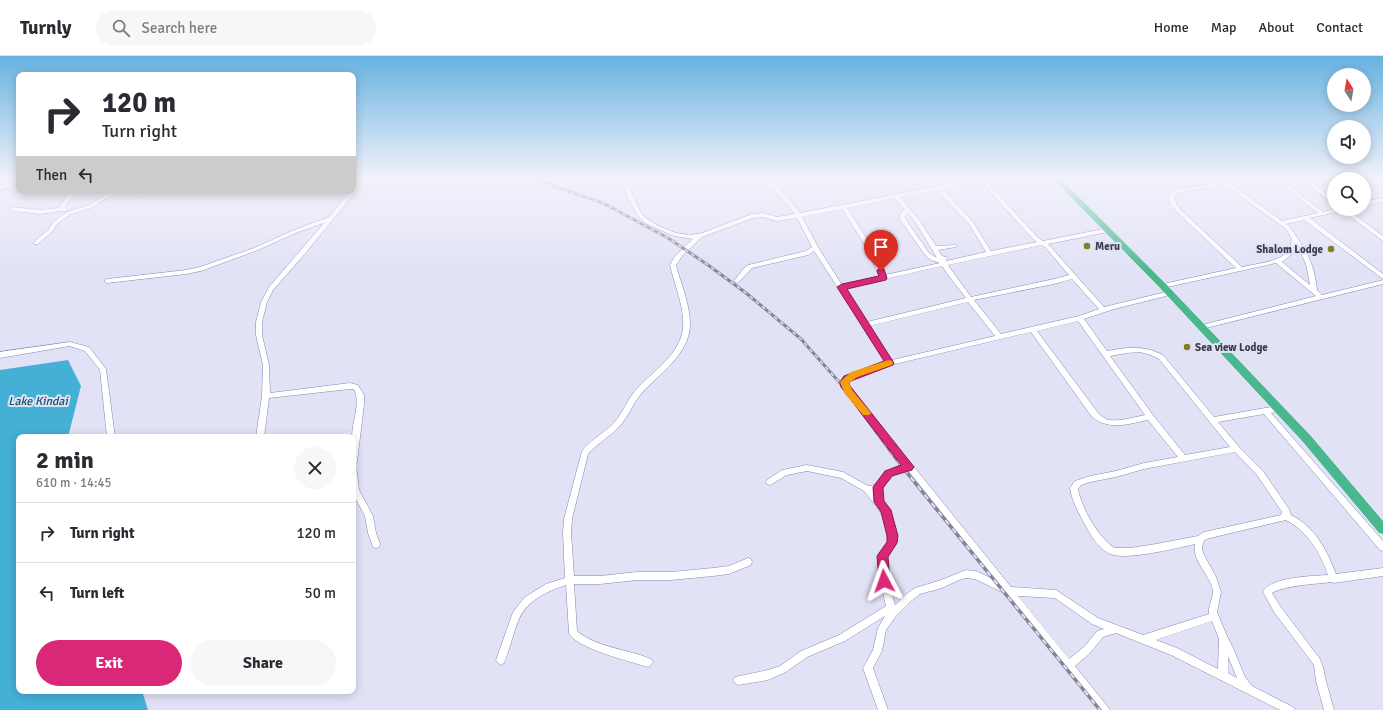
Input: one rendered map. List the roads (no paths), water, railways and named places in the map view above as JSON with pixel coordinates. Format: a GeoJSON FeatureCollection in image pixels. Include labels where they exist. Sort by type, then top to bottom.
{"type":"FeatureCollection","features":[{"type":"Feature","properties":{"kind":"highway"},"geometry":{"type":"LineString","coordinates":[[1088,210],[1167,290],[1307,439],[1383,529]]}},
{"type":"Feature","properties":{"kind":"street"},"geometry":{"type":"LineString","coordinates":[[18,210],[40,212],[58,210]]}},
{"type":"Feature","properties":{"kind":"street"},"geometry":{"type":"LineString","coordinates":[[64,210],[71,212]]}},
{"type":"Feature","properties":{"kind":"street"},"geometry":{"type":"LineString","coordinates":[[36,243],[51,230],[55,223],[71,212],[79,210]]}},
{"type":"Feature","properties":{"kind":"street"},"geometry":{"type":"LineString","coordinates":[[260,434],[266,396],[266,365],[259,335],[259,322],[264,302],[271,289],[302,255],[337,210]]}},
{"type":"Feature","properties":{"kind":"street"},"geometry":{"type":"LineString","coordinates":[[636,210],[647,222],[676,235],[694,237],[712,233],[724,226],[752,216],[763,215],[777,219],[831,210]]}},
{"type":"Feature","properties":{"kind":"street"},"geometry":{"type":"LineString","coordinates":[[793,210],[890,363]]}},
{"type":"Feature","properties":{"kind":"street"},"geometry":{"type":"LineString","coordinates":[[846,210],[878,261],[883,278]]}},
{"type":"Feature","properties":{"kind":"street"},"geometry":{"type":"LineString","coordinates":[[944,262],[930,257],[904,220],[902,216],[908,210],[936,249],[944,262],[950,274],[999,336]]}},
{"type":"Feature","properties":{"kind":"street"},"geometry":{"type":"LineString","coordinates":[[958,210],[971,224],[989,253]]}},
{"type":"Feature","properties":{"kind":"street"},"geometry":{"type":"LineString","coordinates":[[1009,210],[1035,238],[1042,242],[1103,310]]}},
{"type":"Feature","properties":{"kind":"street"},"geometry":{"type":"LineString","coordinates":[[1177,210],[1240,268]]}},
{"type":"Feature","properties":{"kind":"street"},"geometry":{"type":"LineString","coordinates":[[1263,210],[1282,223],[1292,233],[1306,255],[1310,266],[1314,291]]}},
{"type":"Feature","properties":{"kind":"street"},"geometry":{"type":"LineString","coordinates":[[1317,210],[1323,214]]}},
{"type":"Feature","properties":{"kind":"street"},"geometry":{"type":"LineString","coordinates":[[1282,223],[1327,213]]}},
{"type":"Feature","properties":{"kind":"street"},"geometry":{"type":"LineString","coordinates":[[1352,216],[1382,237]]}},
{"type":"Feature","properties":{"kind":"street"},"geometry":{"type":"LineString","coordinates":[[1306,218],[1383,277]]}},
{"type":"Feature","properties":{"kind":"street"},"geometry":{"type":"LineString","coordinates":[[107,281],[200,269],[256,249],[296,231],[329,219]]}},
{"type":"Feature","properties":{"kind":"street"},"geometry":{"type":"LineString","coordinates":[[842,287],[944,262],[1108,230]]}},
{"type":"Feature","properties":{"kind":"street"},"geometry":{"type":"LineString","coordinates":[[648,662],[601,647],[574,636],[570,596],[568,519],[585,453],[591,445],[620,421],[625,411],[638,393],[670,362],[681,344],[686,326],[673,262],[684,249],[701,235]]}},
{"type":"Feature","properties":{"kind":"street"},"geometry":{"type":"LineString","coordinates":[[1106,710],[849,392],[844,382],[854,375],[890,363],[1032,328],[1080,318],[1240,268],[1277,261],[1289,255],[1292,251],[1295,239]]}},
{"type":"Feature","properties":{"kind":"street"},"geometry":{"type":"LineString","coordinates":[[936,249],[954,246]]}},
{"type":"Feature","properties":{"kind":"street"},"geometry":{"type":"LineString","coordinates":[[737,281],[748,267],[808,253],[816,247]]}},
{"type":"Feature","properties":{"kind":"street"},"geometry":{"type":"LineString","coordinates":[[1277,261],[1321,297]]}},
{"type":"Feature","properties":{"kind":"street"},"geometry":{"type":"LineString","coordinates":[[866,324],[971,300],[997,292],[1041,285],[1073,276]]}},
{"type":"Feature","properties":{"kind":"street"},"geometry":{"type":"LineString","coordinates":[[1202,327],[1383,282]]}},
{"type":"Feature","properties":{"kind":"street"},"geometry":{"type":"LineString","coordinates":[[1080,318],[1150,417],[1184,459]]}},
{"type":"Feature","properties":{"kind":"street"},"geometry":{"type":"LineString","coordinates":[[1032,328],[1095,415],[1100,419],[1113,423],[1150,417]]}},
{"type":"Feature","properties":{"kind":"street"},"geometry":{"type":"LineString","coordinates":[[0,355],[70,344],[87,349],[103,369],[112,434]]}},
{"type":"Feature","properties":{"kind":"street"},"geometry":{"type":"LineString","coordinates":[[1105,354],[1139,349],[1152,352],[1161,357],[1236,449],[1260,473],[1284,507],[1286,511],[1285,516]]}},
{"type":"Feature","properties":{"kind":"street"},"geometry":{"type":"LineString","coordinates":[[266,396],[350,386],[356,387],[360,395],[356,440]]}},
{"type":"Feature","properties":{"kind":"street"},"geometry":{"type":"LineString","coordinates":[[1213,420],[1279,409]]}},
{"type":"Feature","properties":{"kind":"street"},"geometry":{"type":"LineString","coordinates":[[1265,411],[1383,546]]}},
{"type":"Feature","properties":{"kind":"street"},"geometry":{"type":"LineString","coordinates":[[1236,449],[1144,466],[1116,474],[1084,480],[1076,485],[1074,492],[1077,502],[1093,531],[1108,548],[1116,552],[1135,551],[1200,539],[1212,534],[1285,516],[1295,520],[1310,533],[1328,561],[1334,579]]}},
{"type":"Feature","properties":{"kind":"street"},"geometry":{"type":"LineString","coordinates":[[867,489],[878,487],[894,470],[909,467]]}},
{"type":"Feature","properties":{"kind":"street"},"geometry":{"type":"LineString","coordinates":[[770,482],[785,472],[807,468],[842,475],[867,489],[886,510],[892,536],[892,543],[882,556],[884,581],[892,610],[882,628],[877,651],[868,668],[883,710]]}},
{"type":"Feature","properties":{"kind":"street"},"geometry":{"type":"LineString","coordinates":[[878,487],[879,502]]}},
{"type":"Feature","properties":{"kind":"street"},"geometry":{"type":"LineString","coordinates":[[356,492],[369,516],[372,533],[376,544]]}},
{"type":"Feature","properties":{"kind":"street"},"geometry":{"type":"LineString","coordinates":[[1200,539],[1198,547],[1199,554],[1213,580],[1217,592],[1213,612],[1223,638],[1232,653],[1242,680],[1248,688]]}},
{"type":"Feature","properties":{"kind":"street"},"geometry":{"type":"LineString","coordinates":[[501,660],[512,624],[523,605],[541,591],[570,580],[600,580],[637,576],[671,576],[713,572],[729,570],[748,562]]}},
{"type":"Feature","properties":{"kind":"street"},"geometry":{"type":"LineString","coordinates":[[1329,710],[1328,698],[1322,683],[1321,672],[1317,662],[1277,609],[1267,592],[1272,588],[1286,584],[1383,572]]}},
{"type":"Feature","properties":{"kind":"street"},"geometry":{"type":"LineString","coordinates":[[738,680],[768,675],[783,669],[804,654],[842,638],[892,610],[918,591],[942,584],[966,574],[976,575],[1009,591],[1056,594],[1095,621],[1144,638],[1224,676],[1290,710]]}},
{"type":"Feature","properties":{"kind":"street"},"geometry":{"type":"LineString","coordinates":[[1144,638],[1215,616]]}},
{"type":"Feature","properties":{"kind":"street"},"geometry":{"type":"LineString","coordinates":[[1069,664],[1087,650],[1100,634],[1116,629]]}},
{"type":"Feature","properties":{"kind":"street"},"geometry":{"type":"LineString","coordinates":[[1223,638],[1224,676]]}},
{"type":"Feature","properties":{"kind":"water","name":"Lake Kindai"},"geometry":{"type":"Polygon","coordinates":[[[68,360],[81,386],[69,434],[16,434],[16,694],[143,694],[148,710],[0,710],[0,370],[68,360]]]}},
{"type":"Feature","properties":{"kind":"railway"},"geometry":{"type":"LineString","coordinates":[[615,210],[668,238],[746,293],[801,339],[840,383],[859,408]]}},
{"type":"Feature","properties":{"kind":"railway"},"geometry":{"type":"LineString","coordinates":[[858,407],[903,468],[1100,710]]}},
{"type":"Feature","properties":{"kind":"place","name":"Meru"},"geometry":{"type":"Point","coordinates":[1087,246]}},
{"type":"Feature","properties":{"kind":"place","name":"Shalom Lodge"},"geometry":{"type":"Point","coordinates":[1331,249]}},
{"type":"Feature","properties":{"kind":"place","name":"Sea view Lodge"},"geometry":{"type":"Point","coordinates":[1187,347]}}]}
